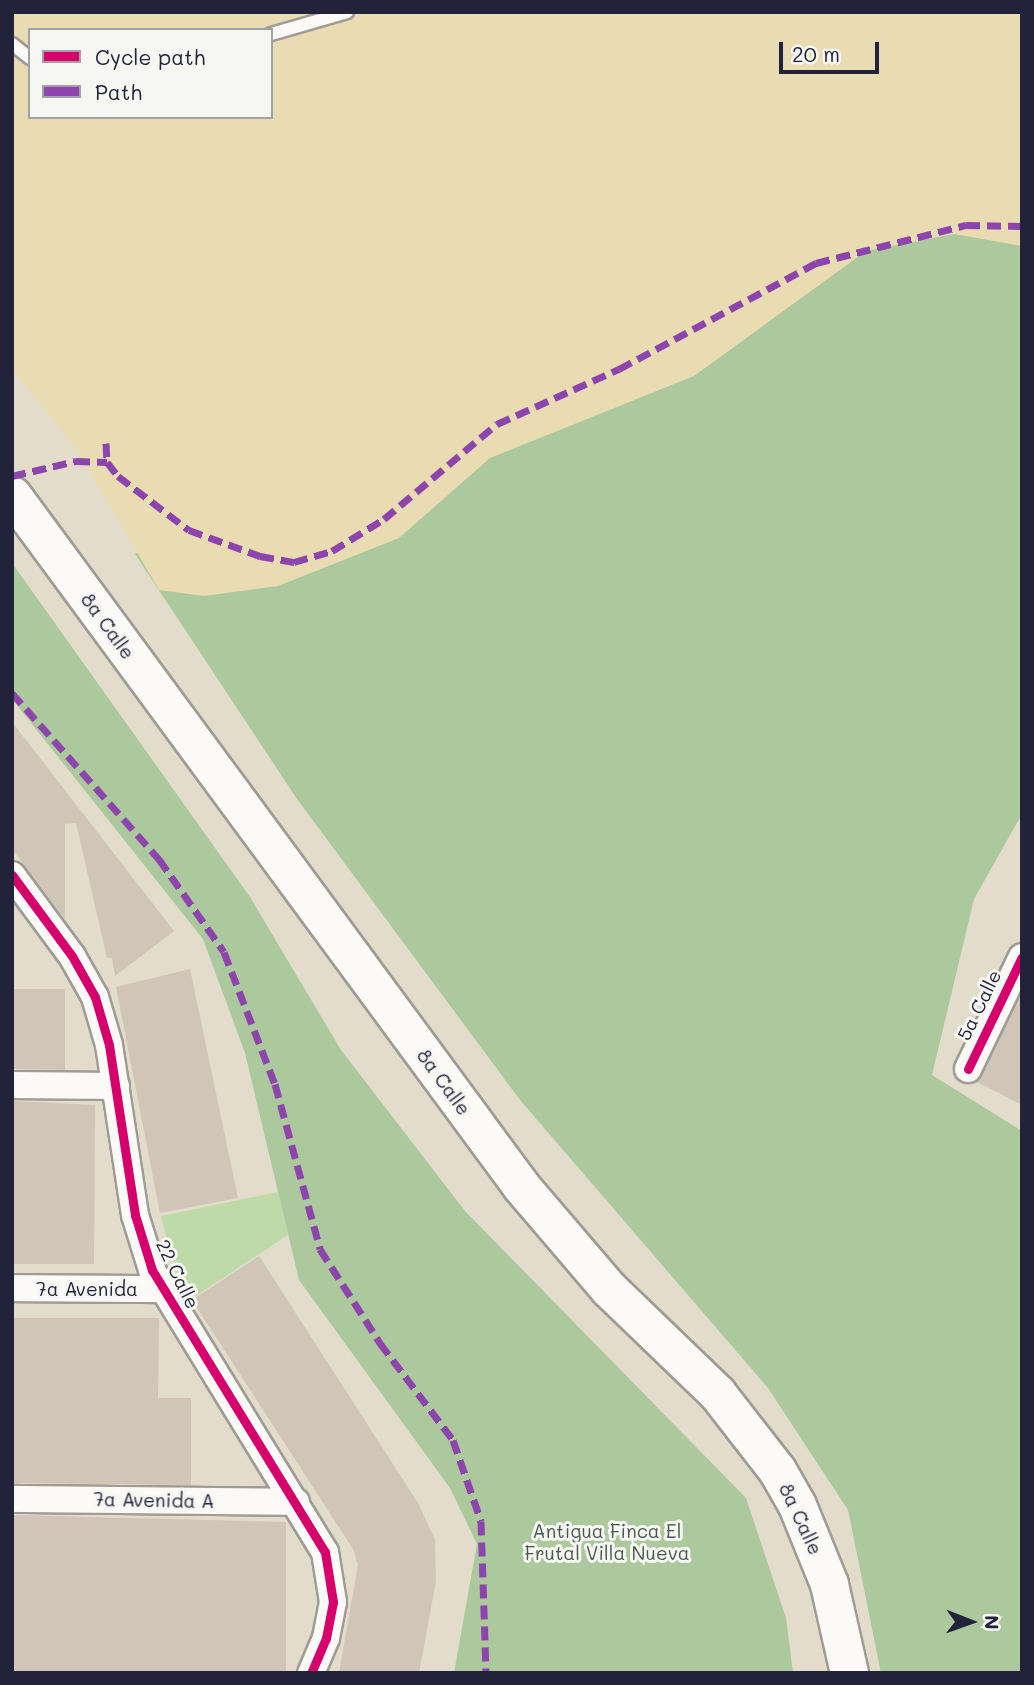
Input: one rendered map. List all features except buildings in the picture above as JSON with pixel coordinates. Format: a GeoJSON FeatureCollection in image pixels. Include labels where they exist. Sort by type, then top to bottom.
{"type":"FeatureCollection","features":[{"type":"Feature","properties":{"kind":"main road","name":"8a Calle"},"geometry":{"type":"LineString","coordinates":[[12,495],[521,1186],[609,1289],[717,1393],[777,1469],[797,1505],[829,1584],[849,1673]]}},
{"type":"Feature","properties":{"kind":"street","name":"22 Calle"},"geometry":{"type":"LineString","coordinates":[[14,880],[89,983],[116,1086],[135,1215],[162,1289],[322,1544],[333,1586],[326,1638],[311,1673]]}},
{"type":"Feature","properties":{"kind":"street","name":"5a Calle"},"geometry":{"type":"LineString","coordinates":[[968,1069],[1022,957]]}},
{"type":"Feature","properties":{"kind":"street"},"geometry":{"type":"LineString","coordinates":[[12,1086],[116,1086]]}},
{"type":"Feature","properties":{"kind":"street","name":"7a Avenida"},"geometry":{"type":"LineString","coordinates":[[12,1289],[162,1289]]}},
{"type":"Feature","properties":{"kind":"street","name":"7a Avenida A"},"geometry":{"type":"LineString","coordinates":[[12,1499],[296,1502]]}},
{"type":"Feature","properties":{"kind":"lane"},"geometry":{"type":"LineString","coordinates":[[273,33],[347,12]]}},
{"type":"Feature","properties":{"kind":"lane"},"geometry":{"type":"LineString","coordinates":[[12,44],[28,56]]}},
{"type":"Feature","properties":{"kind":"green space"},"geometry":{"type":"Polygon","coordinates":[[[1022,12],[1022,814],[974,899],[932,1075],[1022,1131],[1022,1673],[881,1673],[848,1510],[768,1388],[520,1100],[297,799],[135,554],[1022,12]]]}},
{"type":"Feature","properties":{"kind":"green space","name":"Antigua Finca El Frutal Villa Nueva"},"geometry":{"type":"Polygon","coordinates":[[[12,563],[250,897],[341,1050],[465,1211],[746,1498],[786,1618],[793,1673],[454,1673],[477,1544],[450,1488],[299,1280],[245,1053],[203,939],[12,699],[12,563]]]}},
{"type":"Feature","properties":{"kind":"green space"},"geometry":{"type":"Polygon","coordinates":[[[278,1192],[288,1235],[191,1299],[172,1259],[161,1216],[278,1192]]]}},
{"type":"Feature","properties":{"kind":"sand"},"geometry":{"type":"Polygon","coordinates":[[[12,12],[1022,12],[1022,246],[954,234],[866,251],[694,376],[490,458],[399,538],[278,586],[204,596],[159,590],[77,450],[12,369],[12,12]]]}},
{"type":"Feature","properties":{"kind":"marked path"},"geometry":{"type":"LineString","coordinates":[[106,443],[107,462],[118,476],[189,530],[260,556],[294,562],[332,551],[384,519],[497,424],[619,369],[816,263],[966,225],[1022,226]]}},
{"type":"Feature","properties":{"kind":"marked path"},"geometry":{"type":"LineString","coordinates":[[12,476],[76,461],[107,462]]}},
{"type":"Feature","properties":{"kind":"marked path"},"geometry":{"type":"LineString","coordinates":[[12,693],[159,859],[224,952],[275,1084],[320,1249],[380,1343],[453,1440],[481,1521],[486,1673]]}},
{"type":"Feature","properties":{"kind":"cycle path"},"geometry":{"type":"LineString","coordinates":[[12,875],[72,956],[95,997],[109,1045],[135,1215],[152,1270],[325,1552],[333,1602],[326,1638],[311,1673]]}},
{"type":"Feature","properties":{"kind":"cycle path"},"geometry":{"type":"LineString","coordinates":[[968,1069],[1022,957]]}}]}
